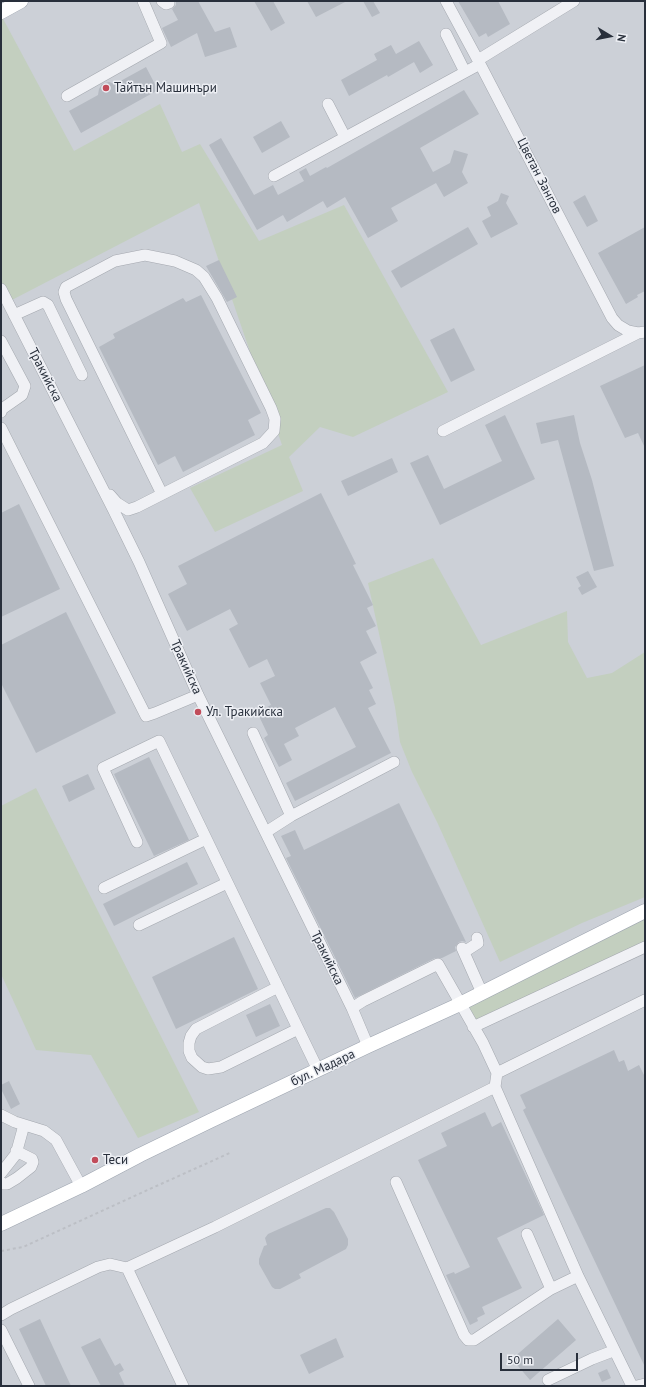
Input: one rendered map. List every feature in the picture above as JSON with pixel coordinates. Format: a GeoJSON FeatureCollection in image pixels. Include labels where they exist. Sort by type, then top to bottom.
{"type":"FeatureCollection","features":[{"type":"Feature","properties":{"kind":"main road"},"geometry":{"type":"LineString","coordinates":[[1,12],[21,1]]}},
{"type":"Feature","properties":{"kind":"main road","name":"бул. Мадара"},"geometry":{"type":"LineString","coordinates":[[1,1224],[368,1046],[460,1004],[645,911]]}},
{"type":"Feature","properties":{"kind":"street"},"geometry":{"type":"LineString","coordinates":[[67,96],[161,43],[143,1]]}},
{"type":"Feature","properties":{"kind":"street","name":"Цветан Зангов"},"geometry":{"type":"LineString","coordinates":[[446,1],[612,318],[618,325],[628,331],[642,332]]}},
{"type":"Feature","properties":{"kind":"street"},"geometry":{"type":"LineString","coordinates":[[274,176],[465,72],[574,1]]}},
{"type":"Feature","properties":{"kind":"street"},"geometry":{"type":"LineString","coordinates":[[446,34],[465,72]]}},
{"type":"Feature","properties":{"kind":"street"},"geometry":{"type":"LineString","coordinates":[[328,104],[345,137]]}},
{"type":"Feature","properties":{"kind":"street"},"geometry":{"type":"LineString","coordinates":[[102,487],[117,503],[128,510],[162,494],[263,442],[274,431],[275,419],[271,408],[217,298],[204,277],[196,270],[175,261],[145,255],[116,261],[66,287],[64,292],[66,299],[162,494]]}},
{"type":"Feature","properties":{"kind":"street","name":"Тракийска"},"geometry":{"type":"LineString","coordinates":[[1,289],[4,304],[14,315],[139,562],[198,695],[352,1008],[368,1046]]}},
{"type":"Feature","properties":{"kind":"street"},"geometry":{"type":"LineString","coordinates":[[14,315],[43,302],[48,305],[82,376]]}},
{"type":"Feature","properties":{"kind":"street"},"geometry":{"type":"LineString","coordinates":[[443,431],[642,332]]}},
{"type":"Feature","properties":{"kind":"street"},"geometry":{"type":"LineString","coordinates":[[1,341],[25,386],[22,395],[2,408],[1,412]]}},
{"type":"Feature","properties":{"kind":"street"},"geometry":{"type":"LineString","coordinates":[[1,428],[146,716],[198,695]]}},
{"type":"Feature","properties":{"kind":"street"},"geometry":{"type":"LineString","coordinates":[[253,734],[291,816]]}},
{"type":"Feature","properties":{"kind":"street"},"geometry":{"type":"LineString","coordinates":[[138,842],[103,768],[159,741],[318,1070]]}},
{"type":"Feature","properties":{"kind":"street"},"geometry":{"type":"LineString","coordinates":[[266,832],[291,816],[394,762]]}},
{"type":"Feature","properties":{"kind":"street"},"geometry":{"type":"LineString","coordinates":[[104,888],[206,839]]}},
{"type":"Feature","properties":{"kind":"street"},"geometry":{"type":"LineString","coordinates":[[138,925],[227,883]]}},
{"type":"Feature","properties":{"kind":"street"},"geometry":{"type":"LineString","coordinates":[[477,938],[478,943],[463,950],[482,993]]}},
{"type":"Feature","properties":{"kind":"street"},"geometry":{"type":"LineString","coordinates":[[473,1027],[645,947]]}},
{"type":"Feature","properties":{"kind":"street"},"geometry":{"type":"LineString","coordinates":[[352,1008],[363,1001],[438,964],[483,1043],[497,1073],[495,1087],[578,1276],[632,1386]]}},
{"type":"Feature","properties":{"kind":"street"},"geometry":{"type":"LineString","coordinates":[[278,988],[196,1029],[191,1036],[189,1043],[189,1051],[192,1058],[202,1067],[208,1069],[221,1068],[298,1029]]}},
{"type":"Feature","properties":{"kind":"street"},"geometry":{"type":"LineString","coordinates":[[497,1073],[645,1000]]}},
{"type":"Feature","properties":{"kind":"street"},"geometry":{"type":"LineString","coordinates":[[127,1268],[215,1227],[495,1087]]}},
{"type":"Feature","properties":{"kind":"street"},"geometry":{"type":"LineString","coordinates":[[1,1115],[19,1124]]}},
{"type":"Feature","properties":{"kind":"street"},"geometry":{"type":"LineString","coordinates":[[1,1119],[44,1131],[56,1140],[81,1186]]}},
{"type":"Feature","properties":{"kind":"street"},"geometry":{"type":"LineString","coordinates":[[1,1173],[11,1162],[16,1151],[19,1124]]}},
{"type":"Feature","properties":{"kind":"street"},"geometry":{"type":"LineString","coordinates":[[1,1182],[7,1184],[31,1167],[33,1162],[32,1159],[16,1151]]}},
{"type":"Feature","properties":{"kind":"street"},"geometry":{"type":"LineString","coordinates":[[396,1182],[464,1335],[468,1340],[474,1340],[551,1289],[578,1276]]}},
{"type":"Feature","properties":{"kind":"street"},"geometry":{"type":"LineString","coordinates":[[527,1234],[551,1289]]}},
{"type":"Feature","properties":{"kind":"street"},"geometry":{"type":"LineString","coordinates":[[1,1316],[11,1309],[98,1267],[110,1264],[121,1265],[127,1268],[183,1386]]}},
{"type":"Feature","properties":{"kind":"street"},"geometry":{"type":"LineString","coordinates":[[1,1330],[29,1386]]}},
{"type":"Feature","properties":{"kind":"street"},"geometry":{"type":"LineString","coordinates":[[548,1380],[613,1350]]}},
{"type":"Feature","properties":{"kind":"street"},"geometry":{"type":"LineString","coordinates":[[637,1386],[645,1384]]}},
{"type":"Feature","properties":{"kind":"path"},"geometry":{"type":"LineString","coordinates":[[1,1251],[23,1247],[232,1152]]}},
{"type":"Feature","properties":{"kind":"shaded area"},"geometry":{"type":"Polygon","coordinates":[[[1,1],[645,1],[645,1386],[1,1386],[1,1]]]}},
{"type":"Feature","properties":{"kind":"green space"},"geometry":{"type":"Polygon","coordinates":[[[1,15],[74,151],[160,104],[182,152],[200,144],[259,241],[344,205],[448,392],[353,437],[320,427],[289,457],[303,491],[215,532],[190,488],[282,445],[199,203],[8,302],[1,289],[1,15]]]}},
{"type":"Feature","properties":{"kind":"green space"},"geometry":{"type":"Polygon","coordinates":[[[433,558],[481,645],[567,611],[568,642],[587,678],[612,673],[645,652],[645,897],[582,923],[500,962],[438,824],[412,772],[400,742],[395,707],[368,583],[433,558]]]}},
{"type":"Feature","properties":{"kind":"green space"},"geometry":{"type":"Polygon","coordinates":[[[36,788],[199,1112],[138,1138],[91,1055],[36,1050],[1,974],[1,806],[36,788]]]}},
{"type":"Feature","properties":{"kind":"green space"},"geometry":{"type":"Polygon","coordinates":[[[645,911],[645,947],[473,1027],[460,1004],[645,911]]]}},
{"type":"Feature","properties":{"kind":"building"},"geometry":{"type":"Polygon","coordinates":[[[176,1],[198,1],[215,32],[230,27],[237,47],[205,57],[197,33],[171,47],[162,28],[178,20],[172,9],[176,5],[176,1]]]}},
{"type":"Feature","properties":{"kind":"building"},"geometry":{"type":"Polygon","coordinates":[[[254,1],[273,1],[285,23],[271,31],[254,1]]]}},
{"type":"Feature","properties":{"kind":"building"},"geometry":{"type":"Polygon","coordinates":[[[307,1],[347,1],[316,17],[307,1]]]}},
{"type":"Feature","properties":{"kind":"building"},"geometry":{"type":"Polygon","coordinates":[[[363,1],[373,1],[380,13],[372,17],[363,1]]]}},
{"type":"Feature","properties":{"kind":"building"},"geometry":{"type":"Polygon","coordinates":[[[458,1],[498,1],[510,24],[488,37],[486,33],[479,37],[458,1]]]}},
{"type":"Feature","properties":{"kind":"building"},"geometry":{"type":"Polygon","coordinates":[[[419,41],[433,65],[420,73],[414,62],[388,77],[387,75],[349,96],[341,80],[377,60],[374,54],[391,45],[396,54],[419,41]]]}},
{"type":"Feature","properties":{"kind":"building"},"geometry":{"type":"Polygon","coordinates":[[[146,67],[158,90],[81,133],[69,111],[98,95],[102,84],[109,82],[115,84],[146,67]]]}},
{"type":"Feature","properties":{"kind":"building"},"geometry":{"type":"Polygon","coordinates":[[[464,90],[479,114],[420,148],[433,172],[450,163],[454,150],[468,154],[462,172],[468,183],[444,197],[436,183],[391,208],[398,221],[368,238],[345,197],[327,208],[323,201],[287,222],[283,215],[257,230],[209,145],[221,138],[254,195],[273,185],[278,195],[304,181],[299,172],[306,168],[310,176],[326,167],[327,168],[464,90]]]}},
{"type":"Feature","properties":{"kind":"building"},"geometry":{"type":"Polygon","coordinates":[[[281,121],[290,137],[262,153],[253,137],[281,121]]]}},
{"type":"Feature","properties":{"kind":"building"},"geometry":{"type":"Polygon","coordinates":[[[501,193],[509,196],[506,203],[518,224],[491,238],[482,221],[491,216],[487,207],[498,201],[501,193]]]}},
{"type":"Feature","properties":{"kind":"building"},"geometry":{"type":"Polygon","coordinates":[[[585,195],[598,221],[587,227],[573,202],[585,195]]]}},
{"type":"Feature","properties":{"kind":"building"},"geometry":{"type":"Polygon","coordinates":[[[468,227],[478,244],[401,288],[391,271],[468,227]]]}},
{"type":"Feature","properties":{"kind":"building"},"geometry":{"type":"Polygon","coordinates":[[[645,227],[645,291],[637,295],[638,297],[626,304],[598,253],[645,227]]]}},
{"type":"Feature","properties":{"kind":"building"},"geometry":{"type":"Polygon","coordinates":[[[219,260],[237,297],[227,302],[206,266],[219,260]]]}},
{"type":"Feature","properties":{"kind":"building"},"geometry":{"type":"Polygon","coordinates":[[[201,295],[261,413],[248,420],[255,435],[183,472],[175,456],[158,465],[99,347],[115,338],[113,334],[183,298],[186,302],[201,295]]]}},
{"type":"Feature","properties":{"kind":"building"},"geometry":{"type":"Polygon","coordinates":[[[454,328],[475,370],[451,382],[430,340],[454,328]]]}},
{"type":"Feature","properties":{"kind":"building"},"geometry":{"type":"Polygon","coordinates":[[[645,365],[645,448],[638,433],[625,438],[600,386],[645,365]]]}},
{"type":"Feature","properties":{"kind":"building"},"geometry":{"type":"Polygon","coordinates":[[[505,415],[535,479],[440,525],[410,463],[428,455],[444,489],[502,461],[485,425],[505,415]]]}},
{"type":"Feature","properties":{"kind":"building"},"geometry":{"type":"Polygon","coordinates":[[[574,415],[580,443],[592,480],[614,566],[594,571],[558,440],[541,444],[536,423],[574,415]]]}},
{"type":"Feature","properties":{"kind":"building"},"geometry":{"type":"Polygon","coordinates":[[[392,458],[398,472],[348,496],[341,481],[392,458]]]}},
{"type":"Feature","properties":{"kind":"building"},"geometry":{"type":"Polygon","coordinates":[[[321,493],[356,564],[353,565],[373,605],[367,608],[376,626],[366,631],[377,653],[360,662],[373,688],[369,690],[376,704],[368,708],[391,753],[295,801],[286,783],[356,747],[335,707],[295,728],[299,736],[284,744],[292,760],[279,767],[264,738],[268,735],[257,712],[271,705],[260,683],[275,676],[267,659],[249,668],[229,629],[238,624],[230,609],[187,631],[168,594],[187,584],[178,566],[321,493]]]}},
{"type":"Feature","properties":{"kind":"building"},"geometry":{"type":"Polygon","coordinates":[[[19,504],[60,589],[1,617],[1,513],[19,504]]]}},
{"type":"Feature","properties":{"kind":"building"},"geometry":{"type":"Polygon","coordinates":[[[588,571],[597,587],[582,595],[578,588],[581,586],[576,577],[588,571]]]}},
{"type":"Feature","properties":{"kind":"building"},"geometry":{"type":"Polygon","coordinates":[[[66,612],[116,713],[36,753],[1,683],[1,645],[66,612]]]}},
{"type":"Feature","properties":{"kind":"building"},"geometry":{"type":"Polygon","coordinates":[[[149,757],[189,840],[154,856],[114,774],[149,757]]]}},
{"type":"Feature","properties":{"kind":"building"},"geometry":{"type":"Polygon","coordinates":[[[88,774],[95,789],[69,802],[62,786],[88,774]]]}},
{"type":"Feature","properties":{"kind":"building"},"geometry":{"type":"Polygon","coordinates":[[[399,803],[466,942],[459,942],[455,947],[456,951],[442,958],[435,958],[355,998],[286,858],[291,856],[281,836],[295,830],[304,850],[399,803]]]}},
{"type":"Feature","properties":{"kind":"building"},"geometry":{"type":"Polygon","coordinates":[[[187,862],[198,884],[114,926],[103,904],[187,862]]]}},
{"type":"Feature","properties":{"kind":"building"},"geometry":{"type":"Polygon","coordinates":[[[234,937],[258,989],[176,1029],[152,977],[234,937]]]}},
{"type":"Feature","properties":{"kind":"building"},"geometry":{"type":"Polygon","coordinates":[[[270,1004],[280,1026],[256,1037],[246,1015],[270,1004]]]}},
{"type":"Feature","properties":{"kind":"building"},"geometry":{"type":"Polygon","coordinates":[[[614,1050],[619,1062],[624,1060],[628,1071],[639,1065],[645,1077],[645,1367],[523,1110],[526,1108],[520,1095],[614,1050]]]}},
{"type":"Feature","properties":{"kind":"building"},"geometry":{"type":"Polygon","coordinates":[[[9,1081],[20,1104],[11,1109],[1,1089],[1,1085],[9,1081]]]}},
{"type":"Feature","properties":{"kind":"building"},"geometry":{"type":"Polygon","coordinates":[[[485,1112],[492,1127],[501,1122],[544,1215],[497,1238],[522,1288],[482,1307],[485,1314],[477,1318],[478,1321],[470,1325],[446,1275],[454,1272],[455,1274],[470,1267],[418,1160],[447,1146],[441,1133],[485,1112]]]}},
{"type":"Feature","properties":{"kind":"building"},"geometry":{"type":"Polygon","coordinates":[[[326,1208],[330,1208],[334,1212],[348,1239],[346,1249],[299,1274],[301,1278],[280,1289],[275,1289],[272,1287],[259,1264],[259,1259],[264,1246],[267,1245],[265,1238],[268,1234],[326,1208]]]}},
{"type":"Feature","properties":{"kind":"building"},"geometry":{"type":"Polygon","coordinates":[[[40,1319],[71,1386],[46,1386],[19,1329],[40,1319]]]}},
{"type":"Feature","properties":{"kind":"building"},"geometry":{"type":"Polygon","coordinates":[[[558,1319],[576,1340],[530,1380],[512,1359],[558,1319]]]}},
{"type":"Feature","properties":{"kind":"building"},"geometry":{"type":"Polygon","coordinates":[[[100,1338],[115,1366],[120,1363],[124,1370],[119,1373],[125,1386],[101,1386],[81,1347],[100,1338]]]}},
{"type":"Feature","properties":{"kind":"building"},"geometry":{"type":"Polygon","coordinates":[[[336,1338],[344,1357],[309,1374],[300,1355],[336,1338]]]}},
{"type":"Feature","properties":{"kind":"building"},"geometry":{"type":"Polygon","coordinates":[[[607,1369],[611,1378],[602,1382],[598,1373],[607,1369]]]}},
{"type":"Feature","properties":{"kind":"place","name":"Тайтън Машинъри"},"geometry":{"type":"Point","coordinates":[106,88]}},
{"type":"Feature","properties":{"kind":"place","name":"Ул. Тракийска"},"geometry":{"type":"Point","coordinates":[198,712]}},
{"type":"Feature","properties":{"kind":"place","name":"Теси"},"geometry":{"type":"Point","coordinates":[95,1160]}}]}
